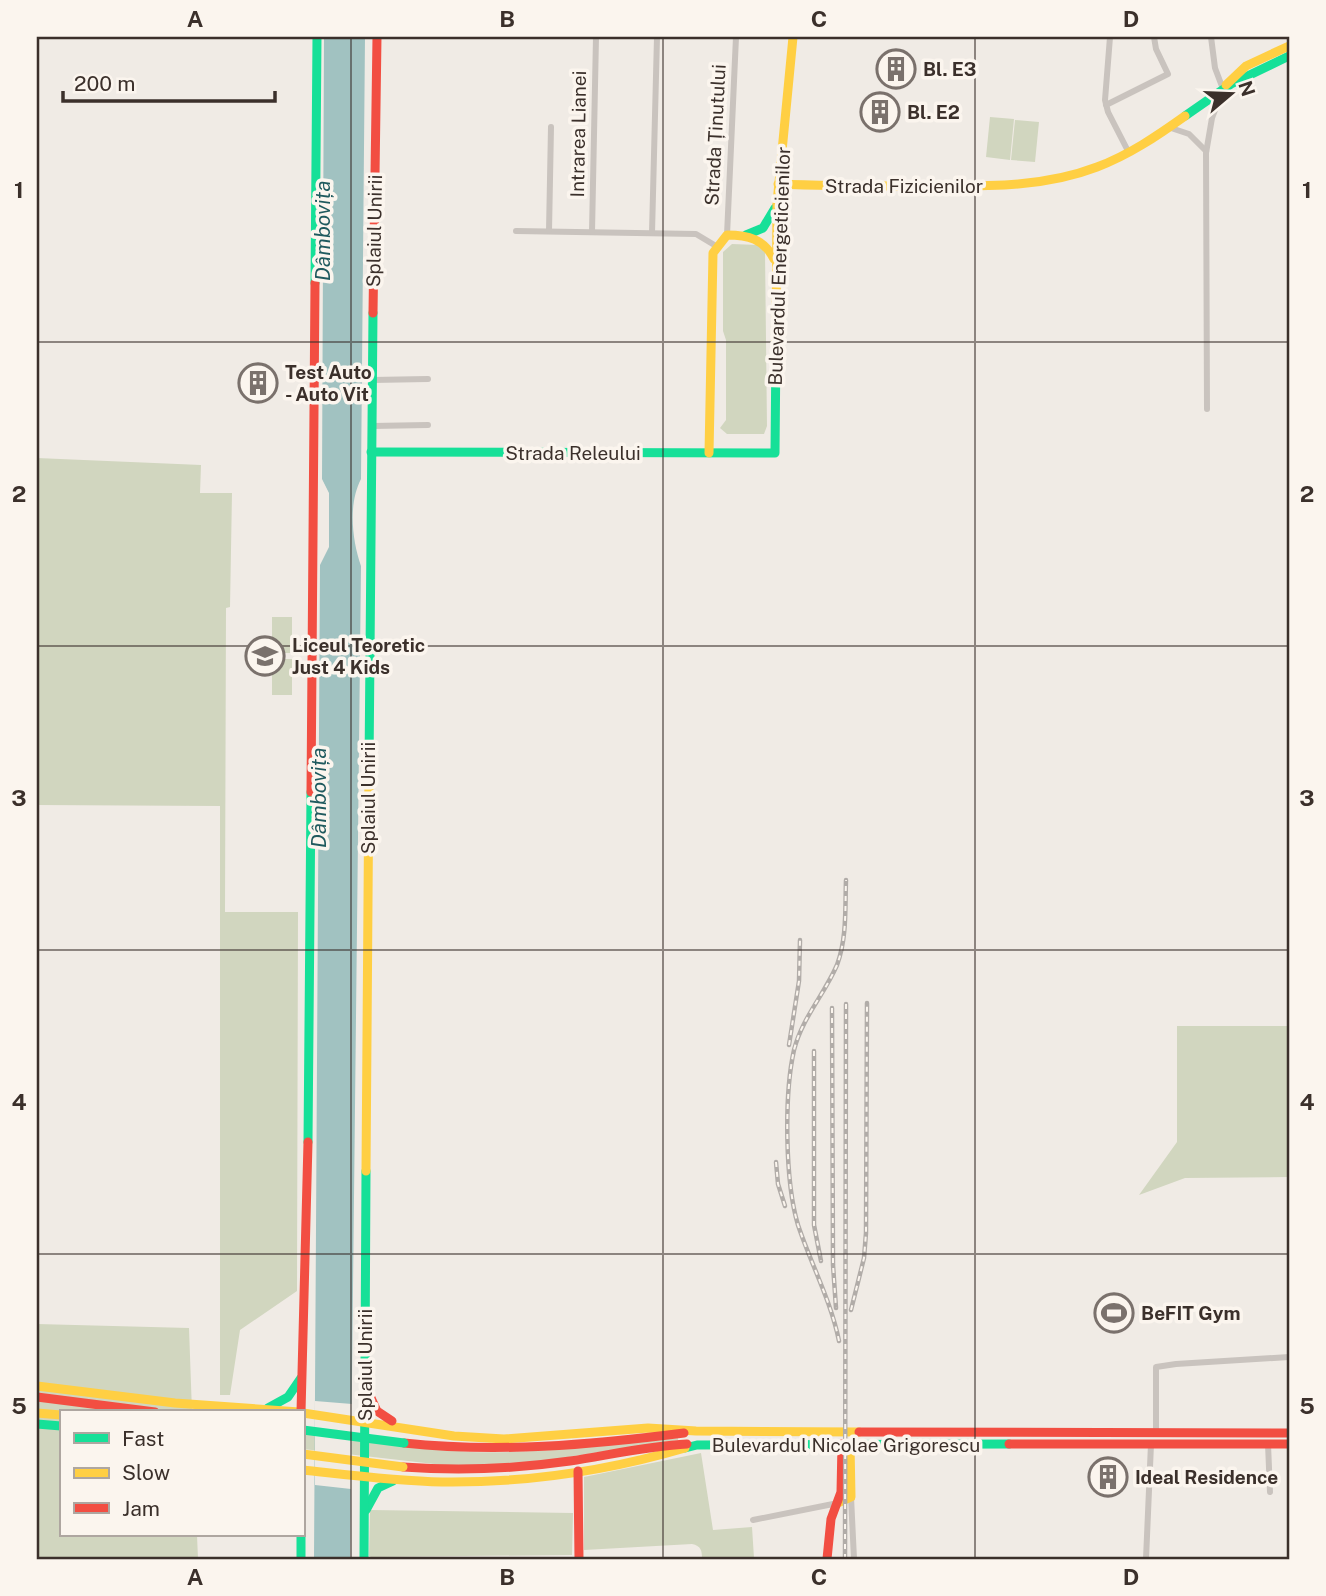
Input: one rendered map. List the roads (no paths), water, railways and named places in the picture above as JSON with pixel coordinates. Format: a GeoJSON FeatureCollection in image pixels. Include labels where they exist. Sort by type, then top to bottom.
{"type":"FeatureCollection","features":[{"type":"Feature","properties":{"kind":"main road"},"geometry":{"type":"LineString","coordinates":[[301,1410],[307,1214],[317,37]]}},
{"type":"Feature","properties":{"kind":"main road","name":"Splaiul Unirii"},"geometry":{"type":"LineString","coordinates":[[364,1559],[371,452],[377,37]]}},
{"type":"Feature","properties":{"kind":"main road","name":"Bulevardul Energeticienilor"},"geometry":{"type":"LineString","coordinates":[[775,453],[777,203],[793,37]]}},
{"type":"Feature","properties":{"kind":"main road","name":"Strada Fizicienilor"},"geometry":{"type":"LineString","coordinates":[[778,184],[930,187],[1038,186],[1056,183],[1129,153],[1171,128],[1223,89],[1246,66],[1289,46]]}},
{"type":"Feature","properties":{"kind":"main road","name":"Strada Fizicienilor"},"geometry":{"type":"LineString","coordinates":[[1223,89],[1289,56]]}},
{"type":"Feature","properties":{"kind":"main road"},"geometry":{"type":"LineString","coordinates":[[709,453],[712,260],[716,246],[727,235],[755,232],[767,223],[777,203]]}},
{"type":"Feature","properties":{"kind":"main road"},"geometry":{"type":"LineString","coordinates":[[746,235],[764,242],[775,261]]}},
{"type":"Feature","properties":{"kind":"main road","name":"Strada Releului"},"geometry":{"type":"LineString","coordinates":[[371,452],[775,453]]}},
{"type":"Feature","properties":{"kind":"main road"},"geometry":{"type":"LineString","coordinates":[[263,1409],[288,1397],[303,1375]]}},
{"type":"Feature","properties":{"kind":"main road"},"geometry":{"type":"LineString","coordinates":[[365,1382],[380,1414],[406,1428]]}},
{"type":"Feature","properties":{"kind":"main road","name":"Bulevardul Nicolae Grigorescu"},"geometry":{"type":"LineString","coordinates":[[37,1386],[175,1402],[276,1410]]}},
{"type":"Feature","properties":{"kind":"main road"},"geometry":{"type":"LineString","coordinates":[[37,1397],[142,1410]]}},
{"type":"Feature","properties":{"kind":"main road","name":"Bulevardul Nicolae Grigorescu"},"geometry":{"type":"LineString","coordinates":[[304,1412],[454,1435],[504,1439],[645,1427],[696,1431],[1289,1433]]}},
{"type":"Feature","properties":{"kind":"main road"},"geometry":{"type":"LineString","coordinates":[[37,1413],[60,1415]]}},
{"type":"Feature","properties":{"kind":"main road"},"geometry":{"type":"LineString","coordinates":[[37,1424],[60,1426]]}},
{"type":"Feature","properties":{"kind":"main road"},"geometry":{"type":"LineString","coordinates":[[304,1430],[460,1449],[518,1450],[696,1431]]}},
{"type":"Feature","properties":{"kind":"main road"},"geometry":{"type":"LineString","coordinates":[[1151,1444],[1156,1434]]}},
{"type":"Feature","properties":{"kind":"main road"},"geometry":{"type":"LineString","coordinates":[[838,1503],[851,1497],[846,1444]]}},
{"type":"Feature","properties":{"kind":"main road"},"geometry":{"type":"LineString","coordinates":[[827,1559],[829,1527],[842,1488],[846,1444]]}},
{"type":"Feature","properties":{"kind":"main road","name":"Bulevardul Nicolae Grigorescu"},"geometry":{"type":"LineString","coordinates":[[304,1470],[442,1482],[493,1480],[578,1471],[697,1445],[1289,1444]]}},
{"type":"Feature","properties":{"kind":"main road"},"geometry":{"type":"LineString","coordinates":[[304,1454],[451,1471],[505,1469],[666,1446],[697,1445]]}},
{"type":"Feature","properties":{"kind":"main road"},"geometry":{"type":"LineString","coordinates":[[578,1471],[579,1559]]}},
{"type":"Feature","properties":{"kind":"main road"},"geometry":{"type":"LineString","coordinates":[[364,1515],[378,1488],[399,1479]]}},
{"type":"Feature","properties":{"kind":"main road"},"geometry":{"type":"LineString","coordinates":[[301,1536],[301,1559]]}},
{"type":"Feature","properties":{"kind":"street","name":"Intrarea Lianei"},"geometry":{"type":"LineString","coordinates":[[592,232],[596,37]]}},
{"type":"Feature","properties":{"kind":"street"},"geometry":{"type":"LineString","coordinates":[[652,233],[657,37]]}},
{"type":"Feature","properties":{"kind":"street","name":"Strada Ținutului"},"geometry":{"type":"LineString","coordinates":[[727,235],[736,37]]}},
{"type":"Feature","properties":{"kind":"street"},"geometry":{"type":"LineString","coordinates":[[1110,37],[1105,94],[1107,109],[1129,153]]}},
{"type":"Feature","properties":{"kind":"street"},"geometry":{"type":"LineString","coordinates":[[1107,109],[1168,74],[1156,49],[1154,37]]}},
{"type":"Feature","properties":{"kind":"street"},"geometry":{"type":"LineString","coordinates":[[1207,409],[1206,153],[1212,118],[1223,89],[1215,68],[1210,37]]}},
{"type":"Feature","properties":{"kind":"street"},"geometry":{"type":"LineString","coordinates":[[549,231],[551,127]]}},
{"type":"Feature","properties":{"kind":"street"},"geometry":{"type":"LineString","coordinates":[[1171,128],[1196,138],[1206,153]]}},
{"type":"Feature","properties":{"kind":"street"},"geometry":{"type":"LineString","coordinates":[[516,231],[696,234],[716,246]]}},
{"type":"Feature","properties":{"kind":"street"},"geometry":{"type":"LineString","coordinates":[[372,380],[428,379]]}},
{"type":"Feature","properties":{"kind":"street"},"geometry":{"type":"LineString","coordinates":[[372,426],[428,425]]}},
{"type":"Feature","properties":{"kind":"street"},"geometry":{"type":"LineString","coordinates":[[1156,1434],[1156,1367],[1289,1357]]}},
{"type":"Feature","properties":{"kind":"street"},"geometry":{"type":"LineString","coordinates":[[1146,1559],[1151,1444]]}},
{"type":"Feature","properties":{"kind":"street"},"geometry":{"type":"LineString","coordinates":[[1268,1444],[1270,1492]]}},
{"type":"Feature","properties":{"kind":"street"},"geometry":{"type":"LineString","coordinates":[[851,1497],[854,1559]]}},
{"type":"Feature","properties":{"kind":"street"},"geometry":{"type":"LineString","coordinates":[[753,1520],[838,1503]]}},
{"type":"Feature","properties":{"kind":"water","name":"Dâmbovița"},"geometry":{"type":"Polygon","coordinates":[[[324,37],[365,37],[361,479],[353,511],[355,545],[361,566],[350,1559],[314,1559],[320,565],[329,547],[329,493],[322,479],[324,37]]]}},
{"type":"Feature","properties":{"kind":"railway"},"geometry":{"type":"LineString","coordinates":[[839,1341],[831,1311],[798,1225],[790,1186],[787,1114],[794,1050],[840,955],[845,923],[846,880]]}},
{"type":"Feature","properties":{"kind":"railway"},"geometry":{"type":"LineString","coordinates":[[789,1045],[799,981],[800,940]]}},
{"type":"Feature","properties":{"kind":"railway"},"geometry":{"type":"LineString","coordinates":[[851,1310],[864,1258],[866,1233],[867,1003]]}},
{"type":"Feature","properties":{"kind":"railway"},"geometry":{"type":"LineString","coordinates":[[845,1559],[846,1004]]}},
{"type":"Feature","properties":{"kind":"railway"},"geometry":{"type":"LineString","coordinates":[[832,1008],[833,1265],[836,1308]]}},
{"type":"Feature","properties":{"kind":"railway"},"geometry":{"type":"LineString","coordinates":[[814,1051],[814,1225],[821,1261]]}},
{"type":"Feature","properties":{"kind":"railway"},"geometry":{"type":"LineString","coordinates":[[776,1162],[778,1184],[785,1206]]}},
{"type":"Feature","properties":{"kind":"place","name":"Bl. E3"},"geometry":{"type":"Point","coordinates":[896,69]}},
{"type":"Feature","properties":{"kind":"place","name":"Bl. E2"},"geometry":{"type":"Point","coordinates":[880,112]}},
{"type":"Feature","properties":{"kind":"place","name":"Test Auto - Auto Vit"},"geometry":{"type":"Point","coordinates":[258,383]}},
{"type":"Feature","properties":{"kind":"place","name":"Liceul Teoretic Just 4 Kids"},"geometry":{"type":"Point","coordinates":[265,656]}},
{"type":"Feature","properties":{"kind":"place","name":"BeFIT Gym"},"geometry":{"type":"Point","coordinates":[1114,1313]}},
{"type":"Feature","properties":{"kind":"place","name":"Ideal Residence"},"geometry":{"type":"Point","coordinates":[1108,1477]}}]}
